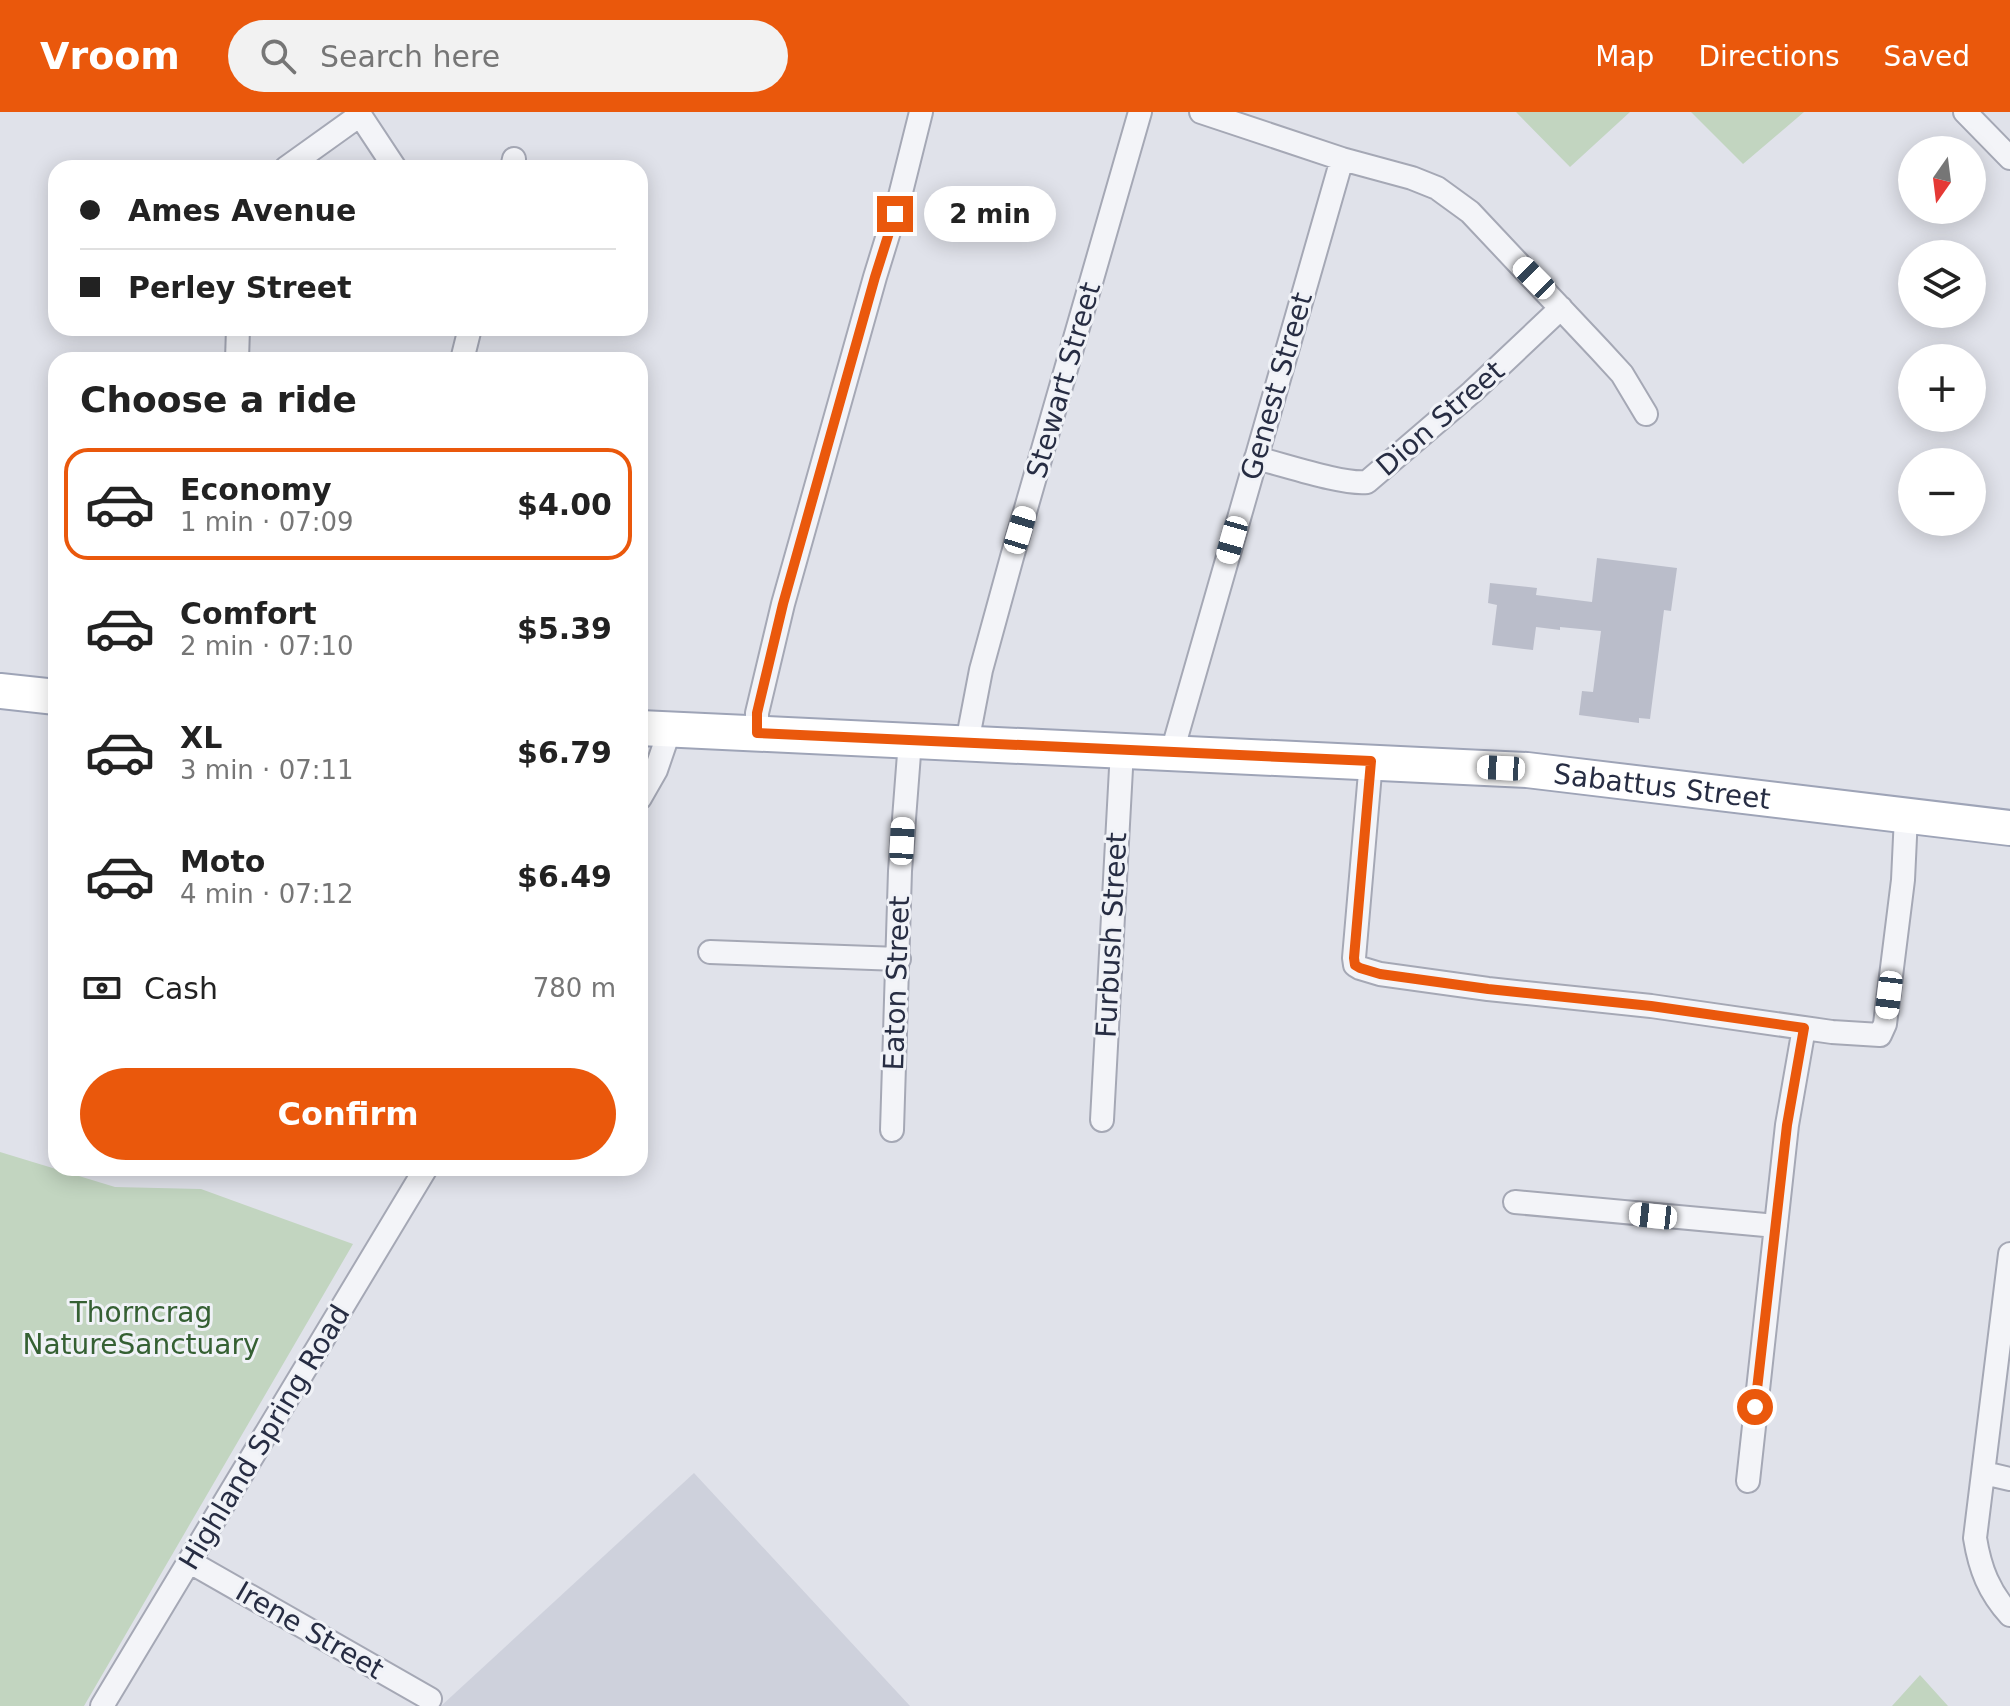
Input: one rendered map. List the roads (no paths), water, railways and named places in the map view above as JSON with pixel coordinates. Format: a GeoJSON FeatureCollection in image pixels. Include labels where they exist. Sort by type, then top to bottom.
{"type":"FeatureCollection","features":[{"type":"Feature","properties":{"kind":"main road"},"geometry":{"type":"LineString","coordinates":[[0,691],[48,696]]}},
{"type":"Feature","properties":{"kind":"main road","name":"Sabattus Street"},"geometry":{"type":"LineString","coordinates":[[655,728],[1556,772],[2010,828]]}},
{"type":"Feature","properties":{"kind":"street"},"geometry":{"type":"LineString","coordinates":[[757,733],[757,713],[783,604],[875,277],[894,220],[921,112]]}},
{"type":"Feature","properties":{"kind":"street","name":"Stewart Street"},"geometry":{"type":"LineString","coordinates":[[967,743],[981,670],[1004,585],[1140,112]]}},
{"type":"Feature","properties":{"kind":"street"},"geometry":{"type":"LineString","coordinates":[[1201,112],[1437,188],[1470,212],[1561,308],[1622,374],[1646,414]]}},
{"type":"Feature","properties":{"kind":"street"},"geometry":{"type":"LineString","coordinates":[[1965,112],[2010,158]]}},
{"type":"Feature","properties":{"kind":"street"},"geometry":{"type":"LineString","coordinates":[[297,160],[359,114],[390,160]]}},
{"type":"Feature","properties":{"kind":"street","name":"Genest Street"},"geometry":{"type":"LineString","coordinates":[[1172,752],[1342,159]]}},
{"type":"Feature","properties":{"kind":"street","name":"Dion Street"},"geometry":{"type":"LineString","coordinates":[[1256,458],[1338,479],[1367,482],[1472,392],[1561,308]]}},
{"type":"Feature","properties":{"kind":"street"},"geometry":{"type":"LineString","coordinates":[[648,784],[656,770],[655,728]]}},
{"type":"Feature","properties":{"kind":"street","name":"Eaton Street"},"geometry":{"type":"LineString","coordinates":[[892,1130],[900,871],[910,741]]}},
{"type":"Feature","properties":{"kind":"street","name":"Furbush Street"},"geometry":{"type":"LineString","coordinates":[[1102,1120],[1122,750]]}},
{"type":"Feature","properties":{"kind":"street"},"geometry":{"type":"LineString","coordinates":[[1371,761],[1354,958],[1355,965],[1360,968],[1380,974],[1488,989],[1651,1006],[1873,1036],[1880,1035],[1883,1030],[1903,880],[1906,816]]}},
{"type":"Feature","properties":{"kind":"street"},"geometry":{"type":"LineString","coordinates":[[710,952],[899,959]]}},
{"type":"Feature","properties":{"kind":"street"},"geometry":{"type":"LineString","coordinates":[[1748,1481],[1787,1125],[1804,1028]]}},
{"type":"Feature","properties":{"kind":"street","name":"Highland Spring Road"},"geometry":{"type":"LineString","coordinates":[[102,1706],[421,1176]]}},
{"type":"Feature","properties":{"kind":"street"},"geometry":{"type":"LineString","coordinates":[[1515,1202],[1776,1226]]}},
{"type":"Feature","properties":{"kind":"street"},"geometry":{"type":"LineString","coordinates":[[2010,1254],[1975,1538],[1987,1584],[2010,1615]]}},
{"type":"Feature","properties":{"kind":"street"},"geometry":{"type":"LineString","coordinates":[[1984,1473],[2010,1479]]}},
{"type":"Feature","properties":{"kind":"street","name":"Irene Street"},"geometry":{"type":"LineString","coordinates":[[190,1562],[430,1699]]}},
{"type":"Feature","properties":{"kind":"park label","name":"Thorncrag NatureSanctuary"},"geometry":{"type":"Point","coordinates":[141,1328]}}]}
